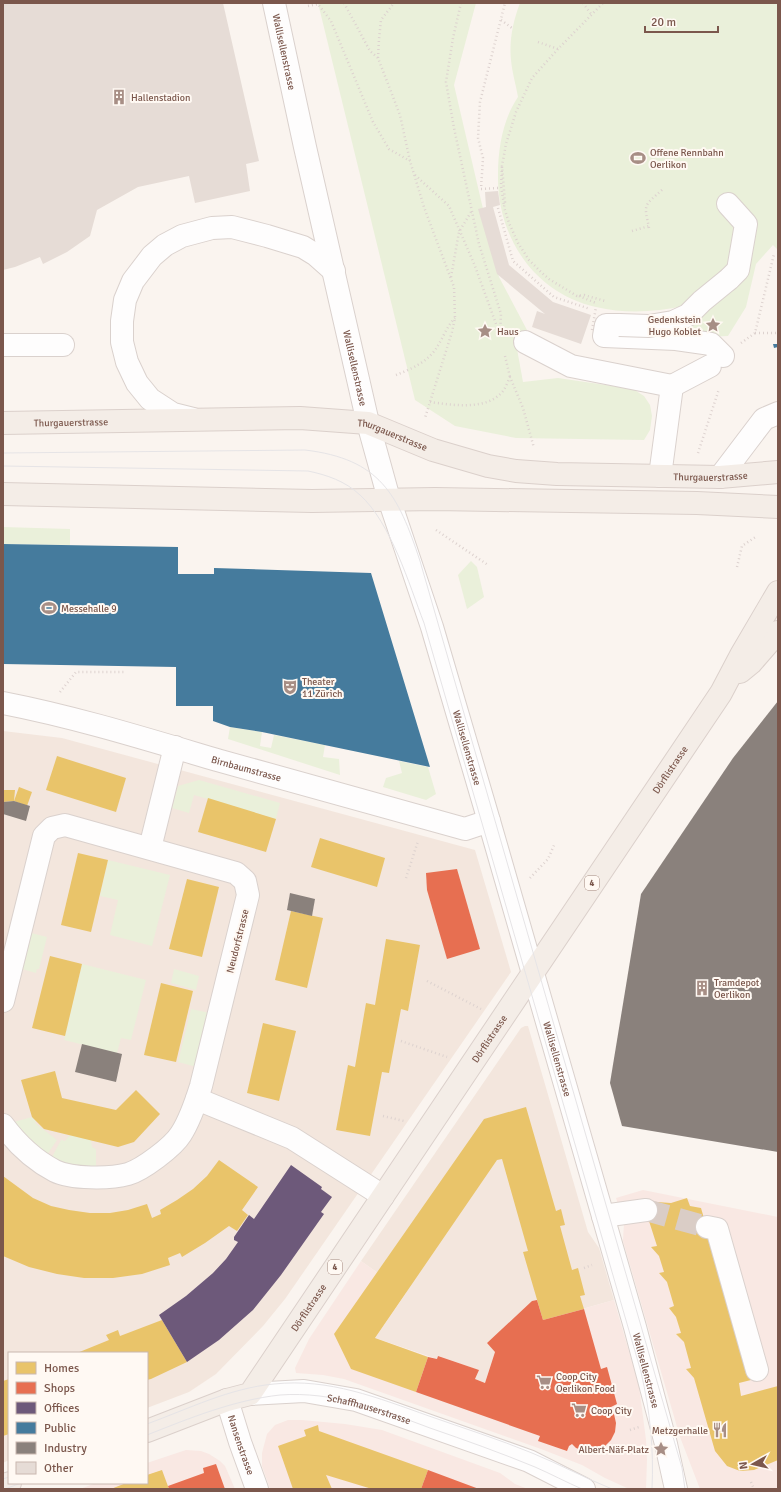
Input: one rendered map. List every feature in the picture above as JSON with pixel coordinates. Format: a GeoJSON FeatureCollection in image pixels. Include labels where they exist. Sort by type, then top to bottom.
{"type":"FeatureCollection","features":[{"type":"Feature","properties":{"kind":"main road","name":"Thurgauerstrasse"},"geometry":{"type":"LineString","coordinates":[[3,423],[300,418],[368,423],[433,450],[488,466],[516,471],[720,477],[778,472]]}},
{"type":"Feature","properties":{"kind":"main road"},"geometry":{"type":"LineString","coordinates":[[3,494],[312,501],[389,499],[697,503],[778,507]]}},
{"type":"Feature","properties":{"kind":"main road","name":"Dörflistrasse"},"geometry":{"type":"LineString","coordinates":[[250,1394],[728,681],[741,655],[778,592]]}},
{"type":"Feature","properties":{"kind":"main road","name":"Dörflistrasse"},"geometry":{"type":"LineString","coordinates":[[728,681],[751,663],[778,632]]}},
{"type":"Feature","properties":{"kind":"main road","name":"Schaffhauserstrasse"},"geometry":{"type":"LineString","coordinates":[[148,1431],[228,1400],[250,1394]]}},
{"type":"Feature","properties":{"kind":"street","name":"Wallisellenstrasse"},"geometry":{"type":"LineString","coordinates":[[274,3],[368,423],[389,499],[432,627],[489,821],[635,1327],[666,1444],[676,1489]]}},
{"type":"Feature","properties":{"kind":"street"},"geometry":{"type":"LineString","coordinates":[[525,342],[571,366],[672,386],[716,361],[711,344],[676,339],[604,336],[606,325],[649,326],[673,322],[688,315],[738,270],[746,224],[728,204]]}},
{"type":"Feature","properties":{"kind":"street"},"geometry":{"type":"LineString","coordinates":[[194,420],[173,414],[150,399],[137,383],[127,362],[122,342],[122,321],[125,300],[133,281],[152,256],[165,245],[182,236],[212,228],[232,228],[267,236],[303,247],[316,255],[334,271]]}},
{"type":"Feature","properties":{"kind":"street"},"geometry":{"type":"LineString","coordinates":[[3,345],[63,345]]}},
{"type":"Feature","properties":{"kind":"street"},"geometry":{"type":"LineString","coordinates":[[660,476],[672,386]]}},
{"type":"Feature","properties":{"kind":"street"},"geometry":{"type":"LineString","coordinates":[[720,477],[738,451],[764,419],[778,413]]}},
{"type":"Feature","properties":{"kind":"street","name":"Birnbaumstrasse"},"geometry":{"type":"LineString","coordinates":[[3,703],[38,710],[175,747],[310,787],[466,829],[489,821]]}},
{"type":"Feature","properties":{"kind":"street"},"geometry":{"type":"LineString","coordinates":[[150,848],[175,747]]}},
{"type":"Feature","properties":{"kind":"street","name":"Neudorfstrasse"},"geometry":{"type":"LineString","coordinates":[[3,1001],[44,836],[52,828],[64,825],[150,848],[236,873],[245,881],[248,895],[197,1098],[180,1135],[153,1161],[128,1174],[103,1177],[80,1177],[57,1172],[33,1157],[13,1139],[3,1125]]}},
{"type":"Feature","properties":{"kind":"street"},"geometry":{"type":"LineString","coordinates":[[197,1098],[292,1138],[383,1196]]}},
{"type":"Feature","properties":{"kind":"street"},"geometry":{"type":"LineString","coordinates":[[602,1216],[646,1210]]}},
{"type":"Feature","properties":{"kind":"street"},"geometry":{"type":"LineString","coordinates":[[707,1227],[717,1229],[757,1370]]}},
{"type":"Feature","properties":{"kind":"street","name":"Schaffhauserstrasse"},"geometry":{"type":"LineString","coordinates":[[250,1394],[304,1392],[356,1400],[529,1461],[584,1489]]}},
{"type":"Feature","properties":{"kind":"street","name":"Nansenstrasse"},"geometry":{"type":"LineString","coordinates":[[228,1400],[240,1442],[257,1489]]}},
{"type":"Feature","properties":{"kind":"path"},"geometry":{"type":"LineString","coordinates":[[344,3],[370,51],[378,58]]}},
{"type":"Feature","properties":{"kind":"path"},"geometry":{"type":"LineString","coordinates":[[394,3],[381,20],[378,39],[378,58],[400,115],[410,161],[424,207],[454,287],[455,318],[452,332],[439,376],[424,418]]}},
{"type":"Feature","properties":{"kind":"path"},"geometry":{"type":"LineString","coordinates":[[461,3],[453,38],[446,82],[454,128],[479,244],[501,314],[500,338]]}},
{"type":"Feature","properties":{"kind":"path"},"geometry":{"type":"LineString","coordinates":[[498,188],[481,190],[483,158],[478,138],[480,102],[505,3]]}},
{"type":"Feature","properties":{"kind":"path"},"geometry":{"type":"LineString","coordinates":[[583,3],[591,14]]}},
{"type":"Feature","properties":{"kind":"path"},"geometry":{"type":"LineString","coordinates":[[596,302],[597,299],[584,295],[577,296],[549,279],[529,260],[518,243],[504,207],[505,202],[502,166],[506,144],[516,112],[532,78],[603,3]]}},
{"type":"Feature","properties":{"kind":"path"},"geometry":{"type":"LineString","coordinates":[[308,6],[318,4],[331,21],[373,122],[389,149],[410,161]]}},
{"type":"Feature","properties":{"kind":"path"},"geometry":{"type":"LineString","coordinates":[[501,20],[512,28]]}},
{"type":"Feature","properties":{"kind":"path"},"geometry":{"type":"LineString","coordinates":[[538,42],[545,46],[558,49]]}},
{"type":"Feature","properties":{"kind":"path"},"geometry":{"type":"LineString","coordinates":[[414,174],[449,206],[475,266],[502,344]]}},
{"type":"Feature","properties":{"kind":"path"},"geometry":{"type":"LineString","coordinates":[[632,231],[649,227],[645,212],[647,203],[663,190]]}},
{"type":"Feature","properties":{"kind":"path"},"geometry":{"type":"LineString","coordinates":[[498,208],[513,261],[554,297],[601,312]]}},
{"type":"Feature","properties":{"kind":"path"},"geometry":{"type":"LineString","coordinates":[[451,278],[459,232],[472,211]]}},
{"type":"Feature","properties":{"kind":"path"},"geometry":{"type":"LineString","coordinates":[[755,333],[774,254]]}},
{"type":"Feature","properties":{"kind":"path"},"geometry":{"type":"LineString","coordinates":[[592,330],[596,307]]}},
{"type":"Feature","properties":{"kind":"path"},"geometry":{"type":"LineString","coordinates":[[396,375],[410,369],[428,358],[436,349],[450,323],[455,318]]}},
{"type":"Feature","properties":{"kind":"path"},"geometry":{"type":"LineString","coordinates":[[698,453],[724,372],[716,361],[755,333],[778,333]]}},
{"type":"Feature","properties":{"kind":"path"},"geometry":{"type":"LineString","coordinates":[[443,336],[448,343]]}},
{"type":"Feature","properties":{"kind":"path"},"geometry":{"type":"LineString","coordinates":[[504,351],[510,377],[522,408],[534,448]]}},
{"type":"Feature","properties":{"kind":"path"},"geometry":{"type":"LineString","coordinates":[[430,402],[449,405],[470,405],[491,401],[504,390],[510,377]]}},
{"type":"Feature","properties":{"kind":"path"},"geometry":{"type":"LineString","coordinates":[[436,530],[488,566]]}},
{"type":"Feature","properties":{"kind":"path"},"geometry":{"type":"LineString","coordinates":[[737,567],[742,546],[757,536]]}},
{"type":"Feature","properties":{"kind":"path"},"geometry":{"type":"LineString","coordinates":[[58,695],[76,672],[124,672]]}},
{"type":"Feature","properties":{"kind":"path"},"geometry":{"type":"LineString","coordinates":[[406,878],[418,841]]}},
{"type":"Feature","properties":{"kind":"path"},"geometry":{"type":"LineString","coordinates":[[529,879],[548,858],[555,843]]}},
{"type":"Feature","properties":{"kind":"path"},"geometry":{"type":"LineString","coordinates":[[427,981],[481,1009]]}},
{"type":"Feature","properties":{"kind":"path"},"geometry":{"type":"LineString","coordinates":[[401,1041],[448,1058]]}},
{"type":"Feature","properties":{"kind":"path"},"geometry":{"type":"LineString","coordinates":[[383,1116],[404,1121]]}},
{"type":"Feature","properties":{"kind":"path"},"geometry":{"type":"LineString","coordinates":[[752,1482],[754,1489]]}},
{"type":"Feature","properties":{"kind":"shaded area"},"geometry":{"type":"Polygon","coordinates":[[[3,731],[62,738],[475,850],[511,972],[285,1299],[263,1326],[216,1374],[189,1392],[148,1408],[148,1352],[8,1352],[8,1460],[3,1463],[3,731]]]}},
{"type":"Feature","properties":{"kind":"shaded area"},"geometry":{"type":"Polygon","coordinates":[[[528,1026],[588,1232],[599,1248],[614,1300],[543,1320],[495,1352],[485,1383],[475,1379],[478,1370],[438,1356],[437,1359],[375,1338],[406,1293],[361,1261],[521,1028],[528,1026]]]}},
{"type":"Feature","properties":{"kind":"shaded area"},"geometry":{"type":"Polygon","coordinates":[[[643,1190],[778,1217],[778,1488],[700,1489],[680,1437],[623,1241],[624,1223],[616,1198],[643,1190]]]}},
{"type":"Feature","properties":{"kind":"shaded area"},"geometry":{"type":"Polygon","coordinates":[[[361,1261],[406,1293],[375,1338],[436,1359],[438,1356],[479,1370],[475,1379],[485,1383],[495,1352],[487,1343],[532,1301],[537,1300],[543,1320],[614,1300],[639,1386],[646,1440],[646,1489],[627,1488],[582,1465],[541,1449],[344,1379],[323,1375],[296,1373],[295,1368],[309,1339],[361,1261]]]}},
{"type":"Feature","properties":{"kind":"shaded area"},"geometry":{"type":"Polygon","coordinates":[[[288,1420],[345,1424],[382,1430],[500,1473],[515,1484],[528,1489],[270,1489],[262,1466],[262,1453],[267,1434],[275,1425],[288,1420]]]}},
{"type":"Feature","properties":{"kind":"shaded area"},"geometry":{"type":"Polygon","coordinates":[[[186,1450],[201,1451],[209,1454],[225,1466],[235,1489],[80,1489],[93,1484],[148,1484],[148,1463],[186,1450]]]}},
{"type":"Feature","properties":{"kind":"green space"},"geometry":{"type":"Polygon","coordinates":[[[318,3],[476,3],[454,85],[499,277],[527,330],[517,349],[523,382],[558,378],[633,389],[644,396],[650,405],[652,416],[650,430],[644,440],[516,438],[455,426],[415,400],[318,3]]]}},
{"type":"Feature","properties":{"kind":"green space","name":"Offene Rennbahn Oerlikon"},"geometry":{"type":"Polygon","coordinates":[[[520,3],[778,3],[778,250],[773,245],[756,264],[746,307],[728,336],[705,337],[681,327],[684,306],[651,311],[618,311],[596,307],[574,300],[554,289],[537,275],[523,259],[512,240],[504,220],[499,198],[498,175],[502,134],[505,124],[518,97],[512,65],[511,38],[515,17],[520,3]]]}},
{"type":"Feature","properties":{"kind":"green space"},"geometry":{"type":"Polygon","coordinates":[[[3,527],[70,529],[70,545],[3,544],[3,527]]]}},
{"type":"Feature","properties":{"kind":"green space"},"geometry":{"type":"Polygon","coordinates":[[[471,561],[477,567],[484,597],[467,609],[458,575],[471,561]]]}},
{"type":"Feature","properties":{"kind":"green space"},"geometry":{"type":"Polygon","coordinates":[[[230,727],[262,732],[260,746],[271,748],[274,735],[325,745],[323,757],[339,759],[340,775],[228,739],[230,727]]]}},
{"type":"Feature","properties":{"kind":"green space"},"geometry":{"type":"Polygon","coordinates":[[[399,761],[428,767],[436,794],[426,800],[383,787],[386,778],[402,773],[399,761]]]}},
{"type":"Feature","properties":{"kind":"green space"},"geometry":{"type":"Polygon","coordinates":[[[199,780],[280,803],[276,819],[194,795],[189,813],[172,808],[178,786],[199,780]]]}},
{"type":"Feature","properties":{"kind":"green space"},"geometry":{"type":"Polygon","coordinates":[[[108,860],[170,875],[152,946],[110,935],[118,900],[100,896],[108,860]]]}},
{"type":"Feature","properties":{"kind":"green space"},"geometry":{"type":"Polygon","coordinates":[[[31,933],[47,937],[39,969],[37,969],[36,973],[22,969],[31,933]]]}},
{"type":"Feature","properties":{"kind":"green space"},"geometry":{"type":"Polygon","coordinates":[[[82,964],[146,980],[131,1040],[121,1038],[117,1053],[64,1040],[82,964]]]}},
{"type":"Feature","properties":{"kind":"green space"},"geometry":{"type":"Polygon","coordinates":[[[174,969],[199,976],[196,990],[171,983],[174,969]]]}},
{"type":"Feature","properties":{"kind":"green space"},"geometry":{"type":"Polygon","coordinates":[[[191,1009],[210,1013],[197,1067],[178,1062],[191,1009]]]}},
{"type":"Feature","properties":{"kind":"green space"},"geometry":{"type":"Polygon","coordinates":[[[32,1117],[36,1121],[35,1123],[57,1140],[47,1155],[23,1135],[14,1122],[32,1117]]]}},
{"type":"Feature","properties":{"kind":"green space"},"geometry":{"type":"Polygon","coordinates":[[[70,1135],[91,1140],[92,1147],[96,1149],[96,1169],[88,1171],[51,1159],[61,1140],[65,1141],[70,1135]]]}},
{"type":"Feature","properties":{"kind":"building: Homes"},"geometry":{"type":"Polygon","coordinates":[[[57,756],[126,778],[116,812],[46,790],[57,756]]]}},
{"type":"Feature","properties":{"kind":"building: Homes"},"geometry":{"type":"Polygon","coordinates":[[[19,787],[32,792],[27,806],[14,801],[19,787]]]}},
{"type":"Feature","properties":{"kind":"building: Homes"},"geometry":{"type":"Polygon","coordinates":[[[3,790],[15,790],[14,801],[3,802],[3,790]]]}},
{"type":"Feature","properties":{"kind":"building: Homes"},"geometry":{"type":"Polygon","coordinates":[[[208,798],[276,819],[266,852],[198,832],[208,798]]]}},
{"type":"Feature","properties":{"kind":"building: Homes"},"geometry":{"type":"Polygon","coordinates":[[[320,838],[385,858],[377,887],[311,867],[320,838]]]}},
{"type":"Feature","properties":{"kind":"building: Homes"},"geometry":{"type":"Polygon","coordinates":[[[78,853],[108,860],[91,932],[61,925],[78,853]]]}},
{"type":"Feature","properties":{"kind":"building: Homes"},"geometry":{"type":"Polygon","coordinates":[[[187,879],[219,887],[202,957],[169,949],[187,879]]]}},
{"type":"Feature","properties":{"kind":"building: Homes"},"geometry":{"type":"Polygon","coordinates":[[[291,911],[323,918],[307,988],[275,980],[291,911]]]}},
{"type":"Feature","properties":{"kind":"building: Homes"},"geometry":{"type":"Polygon","coordinates":[[[386,939],[420,945],[408,1011],[401,1009],[389,1073],[382,1072],[370,1136],[336,1130],[348,1065],[355,1067],[366,1003],[375,1005],[386,939]]]}},
{"type":"Feature","properties":{"kind":"building: Homes"},"geometry":{"type":"Polygon","coordinates":[[[50,956],[82,964],[65,1036],[32,1028],[50,956]]]}},
{"type":"Feature","properties":{"kind":"building: Homes"},"geometry":{"type":"Polygon","coordinates":[[[161,983],[193,991],[176,1062],[144,1055],[161,983]]]}},
{"type":"Feature","properties":{"kind":"building: Homes"},"geometry":{"type":"Polygon","coordinates":[[[263,1023],[296,1031],[279,1101],[247,1093],[263,1023]]]}},
{"type":"Feature","properties":{"kind":"building: Homes"},"geometry":{"type":"Polygon","coordinates":[[[55,1071],[62,1098],[116,1110],[136,1090],[160,1114],[134,1142],[118,1147],[44,1129],[32,1117],[21,1080],[55,1071]]]}},
{"type":"Feature","properties":{"kind":"building: Homes"},"geometry":{"type":"Polygon","coordinates":[[[526,1107],[556,1211],[561,1209],[565,1225],[560,1226],[572,1270],[578,1268],[585,1295],[580,1296],[584,1309],[543,1320],[523,1252],[528,1251],[502,1159],[497,1160],[375,1338],[428,1357],[416,1392],[351,1369],[334,1334],[484,1119],[526,1107]]]}},
{"type":"Feature","properties":{"kind":"building: Homes"},"geometry":{"type":"Polygon","coordinates":[[[219,1160],[258,1187],[242,1210],[248,1215],[237,1231],[229,1226],[182,1257],[180,1253],[168,1258],[170,1265],[142,1274],[113,1278],[84,1278],[57,1274],[29,1267],[3,1256],[3,1176],[33,1198],[51,1206],[90,1213],[110,1213],[128,1210],[147,1204],[152,1218],[161,1214],[160,1210],[193,1189],[207,1176],[219,1160]]]}},
{"type":"Feature","properties":{"kind":"building: Homes"},"geometry":{"type":"Polygon","coordinates":[[[687,1198],[690,1206],[701,1208],[751,1380],[739,1383],[741,1396],[778,1386],[778,1460],[754,1470],[740,1471],[727,1466],[715,1451],[694,1378],[686,1369],[691,1368],[684,1342],[676,1334],[681,1333],[676,1317],[669,1308],[674,1306],[667,1282],[659,1273],[664,1272],[659,1256],[651,1247],[657,1246],[649,1221],[641,1212],[643,1201],[671,1203],[687,1198]]]}},
{"type":"Feature","properties":{"kind":"building: Homes"},"geometry":{"type":"Polygon","coordinates":[[[162,1320],[187,1362],[148,1380],[148,1352],[79,1352],[109,1340],[106,1335],[118,1330],[120,1336],[162,1320]]]}},
{"type":"Feature","properties":{"kind":"building: Homes"},"geometry":{"type":"Polygon","coordinates":[[[8,1379],[8,1434],[3,1436],[3,1381],[8,1379]]]}},
{"type":"Feature","properties":{"kind":"building: Homes"},"geometry":{"type":"Polygon","coordinates":[[[318,1425],[319,1431],[428,1470],[421,1489],[372,1489],[326,1475],[332,1489],[293,1489],[278,1446],[306,1436],[304,1430],[318,1425]]]}},
{"type":"Feature","properties":{"kind":"building: Homes"},"geometry":{"type":"Polygon","coordinates":[[[162,1470],[169,1489],[111,1489],[124,1484],[148,1484],[148,1475],[162,1470]]]}},
{"type":"Feature","properties":{"kind":"building: Shops"},"geometry":{"type":"Polygon","coordinates":[[[457,869],[480,949],[447,959],[427,890],[426,873],[457,869]]]}},
{"type":"Feature","properties":{"kind":"building: Shops"},"geometry":{"type":"Polygon","coordinates":[[[537,1300],[543,1320],[584,1309],[601,1369],[607,1367],[617,1404],[611,1407],[616,1423],[615,1432],[611,1440],[605,1446],[597,1450],[582,1450],[576,1448],[572,1444],[569,1446],[567,1451],[538,1441],[540,1436],[416,1392],[428,1357],[437,1359],[438,1356],[479,1370],[475,1379],[485,1383],[495,1352],[487,1343],[532,1301],[537,1300]]]}},
{"type":"Feature","properties":{"kind":"building: Shops"},"geometry":{"type":"Polygon","coordinates":[[[216,1464],[225,1489],[169,1489],[168,1486],[204,1473],[203,1468],[216,1464]]]}},
{"type":"Feature","properties":{"kind":"building: Shops"},"geometry":{"type":"Polygon","coordinates":[[[428,1470],[479,1489],[421,1489],[428,1470]]]}},
{"type":"Feature","properties":{"kind":"building: Offices"},"geometry":{"type":"Polygon","coordinates":[[[291,1165],[322,1187],[321,1189],[332,1197],[321,1212],[324,1214],[281,1275],[253,1310],[219,1340],[187,1362],[159,1315],[186,1296],[213,1273],[226,1259],[238,1242],[234,1240],[234,1237],[249,1215],[254,1219],[291,1165]]]}},
{"type":"Feature","properties":{"kind":"building: Public"},"geometry":{"type":"Polygon","coordinates":[[[773,344],[777,344],[778,347],[774,348],[773,344]]]}},
{"type":"Feature","properties":{"kind":"building: Public","name":"Theater 11 Zürich"},"geometry":{"type":"Polygon","coordinates":[[[3,544],[178,547],[178,574],[214,574],[214,568],[371,573],[430,767],[262,732],[230,727],[213,721],[213,706],[176,706],[176,667],[3,664],[3,544]]]}},
{"type":"Feature","properties":{"kind":"building: Industry","name":"Tramdepot Oerlikon"},"geometry":{"type":"Polygon","coordinates":[[[778,701],[778,1152],[622,1126],[610,1083],[641,894],[733,758],[778,701]]]}},
{"type":"Feature","properties":{"kind":"building: Industry"},"geometry":{"type":"Polygon","coordinates":[[[14,801],[30,806],[26,821],[3,814],[3,802],[14,801]]]}},
{"type":"Feature","properties":{"kind":"building: Industry"},"geometry":{"type":"Polygon","coordinates":[[[290,893],[315,899],[312,916],[287,910],[290,893]]]}},
{"type":"Feature","properties":{"kind":"building: Industry"},"geometry":{"type":"Polygon","coordinates":[[[82,1044],[122,1054],[116,1082],[75,1072],[82,1044]]]}},
{"type":"Feature","properties":{"kind":"building: Other","name":"Hallenstadion"},"geometry":{"type":"Polygon","coordinates":[[[3,3],[223,3],[259,161],[246,164],[250,191],[195,203],[189,176],[138,187],[97,210],[90,236],[67,252],[43,264],[40,257],[3,270],[3,3]]]}},
{"type":"Feature","properties":{"kind":"building: Other"},"geometry":{"type":"Polygon","coordinates":[[[498,191],[500,205],[493,207],[509,265],[553,302],[591,315],[581,344],[532,327],[537,311],[545,314],[497,274],[478,209],[486,207],[485,192],[498,191]]]}},
{"type":"Feature","properties":{"kind":"tunnel"},"geometry":{"type":"LineString","coordinates":[[646,1210],[707,1227]]}},
{"type":"Feature","properties":{"kind":"tram line"},"geometry":{"type":"LineString","coordinates":[[3,453],[305,450],[331,455],[352,462],[369,471],[394,499],[412,537],[420,561],[682,1468],[685,1489]]}},
{"type":"Feature","properties":{"kind":"tram line"},"geometry":{"type":"LineString","coordinates":[[3,466],[308,471],[322,474],[342,482],[354,490],[371,507],[381,521],[398,555],[424,623],[641,1372],[651,1430],[652,1489]]}},
{"type":"Feature","properties":{"kind":"tram line"},"geometry":{"type":"LineString","coordinates":[[148,1424],[225,1394],[241,1390],[274,1384],[314,1384],[372,1396],[493,1438],[542,1457],[612,1489]]}},
{"type":"Feature","properties":{"kind":"tram line"},"geometry":{"type":"LineString","coordinates":[[148,1435],[212,1410],[263,1397],[280,1395],[319,1396],[357,1403],[394,1415],[522,1462],[582,1489]]}},
{"type":"Feature","properties":{"kind":"tram line"},"geometry":{"type":"LineString","coordinates":[[3,1479],[8,1477]]}},
{"type":"Feature","properties":{"kind":"tram line"},"geometry":{"type":"LineString","coordinates":[[5,1489],[18,1484]]}},
{"type":"Feature","properties":{"kind":"place","name":"Hallenstadion"},"geometry":{"type":"Point","coordinates":[119,97]}},
{"type":"Feature","properties":{"kind":"place","name":"Offene Rennbahn Oerlikon"},"geometry":{"type":"Point","coordinates":[638,158]}},
{"type":"Feature","properties":{"kind":"place","name":"Gedenkstein Hugo Koblet"},"geometry":{"type":"Point","coordinates":[713,325]}},
{"type":"Feature","properties":{"kind":"place","name":"Haus"},"geometry":{"type":"Point","coordinates":[485,331]}},
{"type":"Feature","properties":{"kind":"place","name":"Messehalle 9"},"geometry":{"type":"Point","coordinates":[49,608]}},
{"type":"Feature","properties":{"kind":"place","name":"Theater 11 Zürich"},"geometry":{"type":"Point","coordinates":[290,687]}},
{"type":"Feature","properties":{"kind":"place","name":"Tramdepot Oerlikon"},"geometry":{"type":"Point","coordinates":[702,988]}},
{"type":"Feature","properties":{"kind":"place","name":"Coop City Oerlikon Food"},"geometry":{"type":"Point","coordinates":[544,1382]}},
{"type":"Feature","properties":{"kind":"place","name":"Coop City"},"geometry":{"type":"Point","coordinates":[579,1410]}},
{"type":"Feature","properties":{"kind":"place","name":"Metzgerhalle"},"geometry":{"type":"Point","coordinates":[720,1430]}},
{"type":"Feature","properties":{"kind":"place","name":"Albert-Näf-Platz"},"geometry":{"type":"Point","coordinates":[661,1449]}}]}
